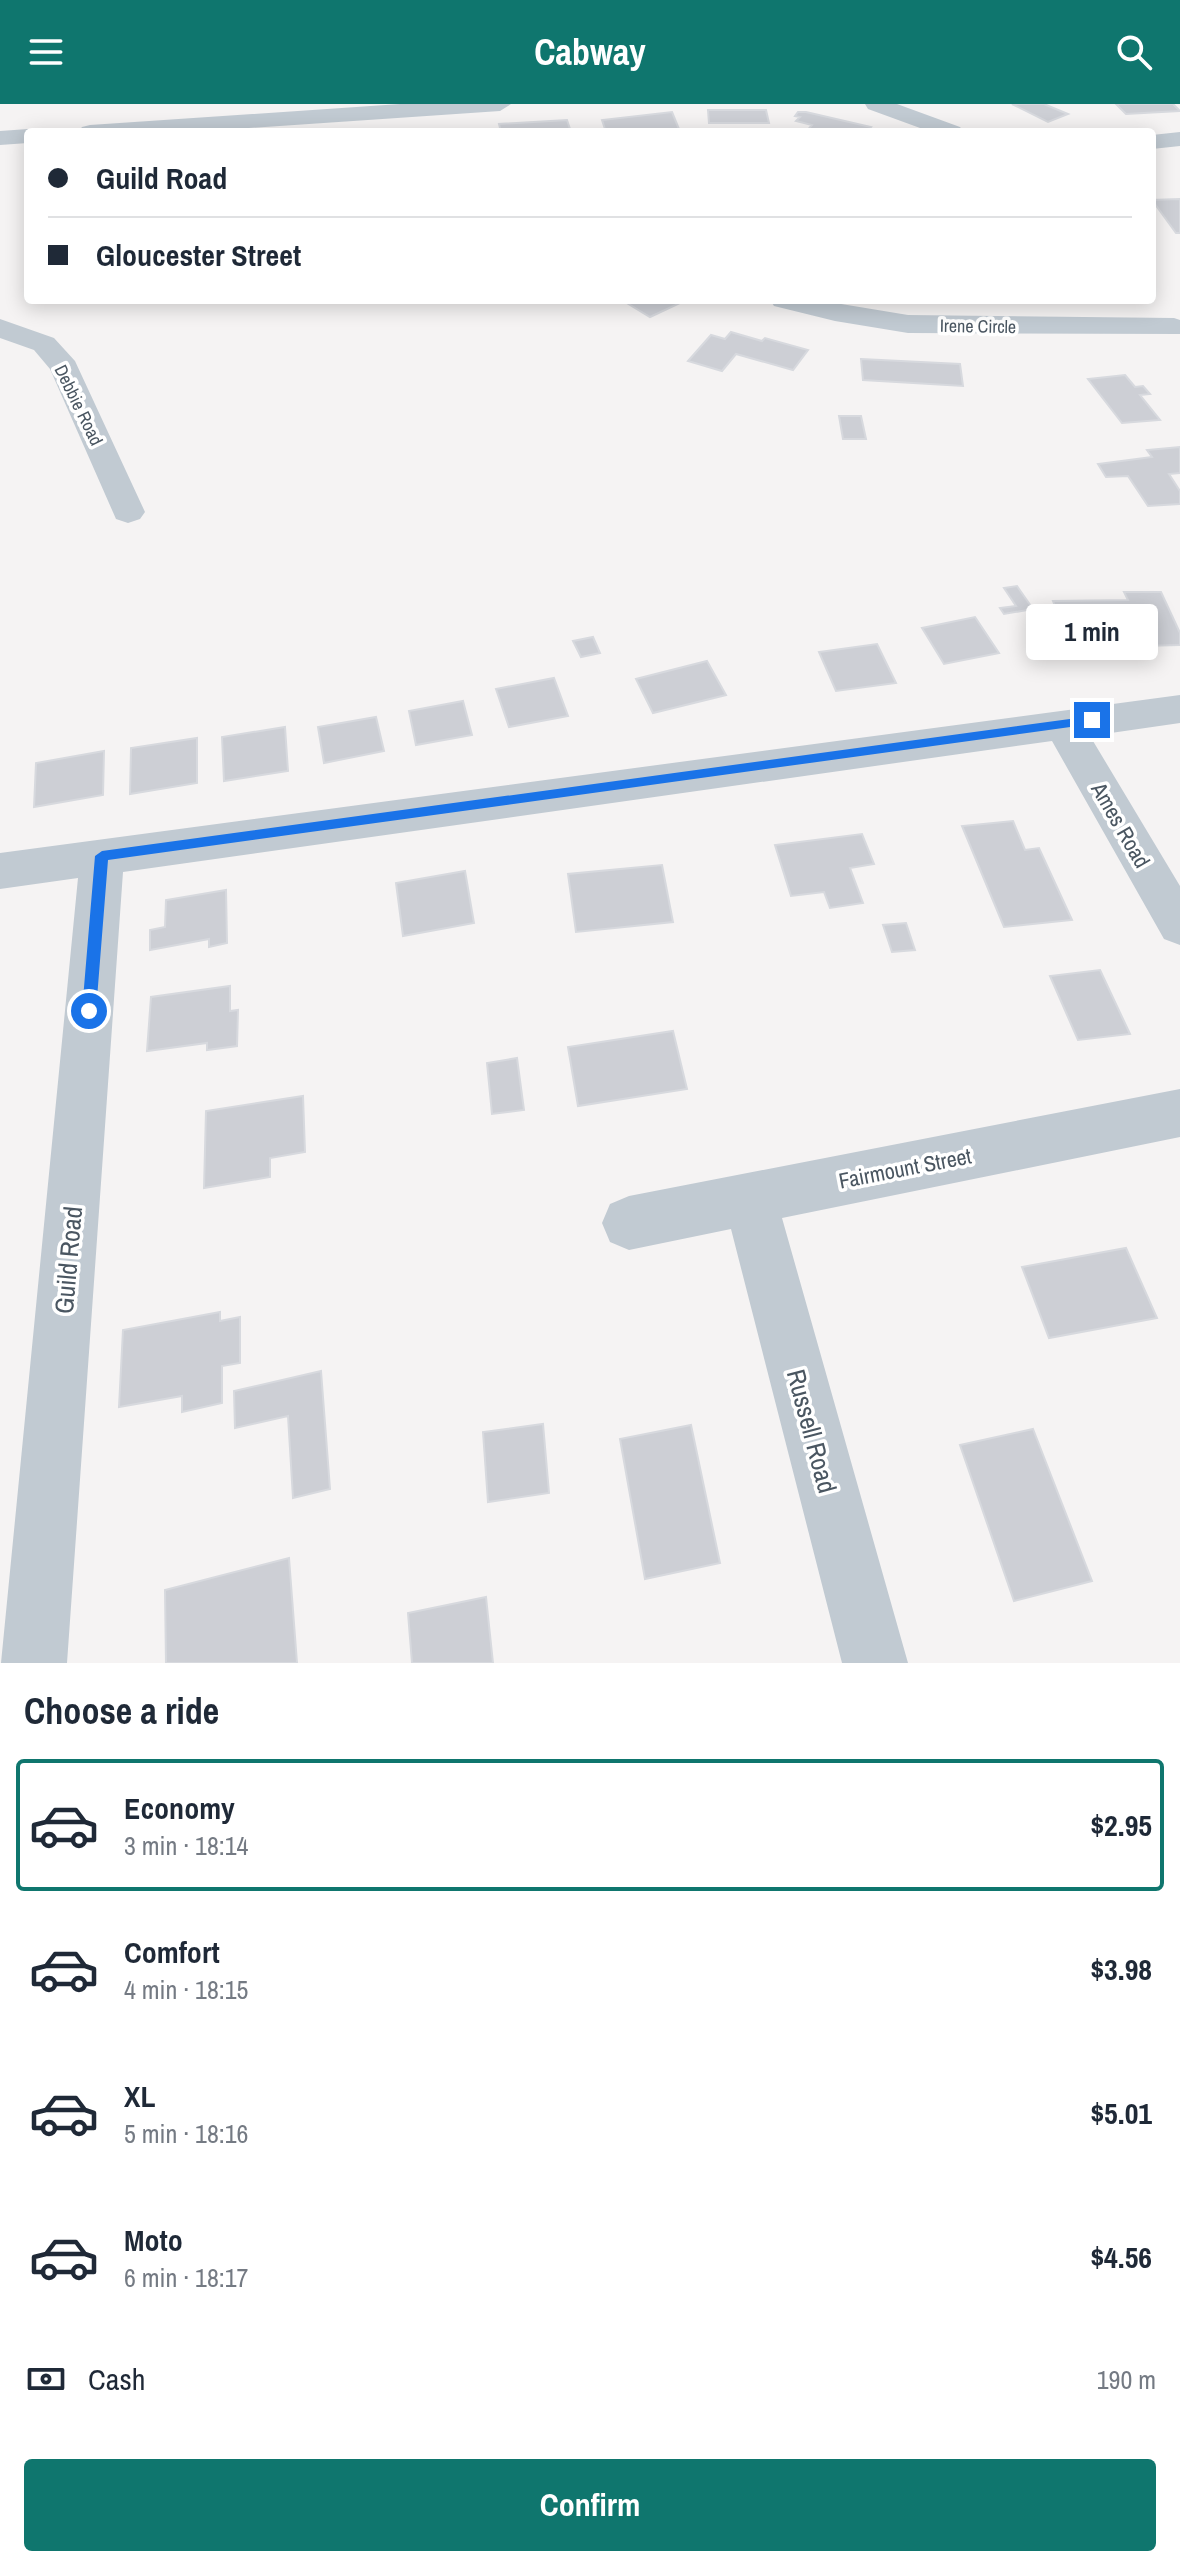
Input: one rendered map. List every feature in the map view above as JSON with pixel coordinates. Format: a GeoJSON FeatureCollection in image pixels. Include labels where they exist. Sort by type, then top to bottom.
{"type":"FeatureCollection","features":[{"type":"Feature","properties":{"kind":"street"},"geometry":{"type":"LineString","coordinates":[[149,128],[500,104]]}},
{"type":"Feature","properties":{"kind":"street"},"geometry":{"type":"LineString","coordinates":[[876,104],[941,128]]}},
{"type":"Feature","properties":{"kind":"street"},"geometry":{"type":"LineString","coordinates":[[0,138],[24,136]]}},
{"type":"Feature","properties":{"kind":"street"},"geometry":{"type":"LineString","coordinates":[[1156,142],[1180,139]]}},
{"type":"Feature","properties":{"kind":"street"},"geometry":{"type":"LineString","coordinates":[[1159,302],[1177,331]]}},
{"type":"Feature","properties":{"kind":"street","name":"Irene Circle"},"geometry":{"type":"LineString","coordinates":[[800,304],[835,313],[908,324],[1177,331]]}},
{"type":"Feature","properties":{"kind":"street","name":"Debbie Road"},"geometry":{"type":"LineString","coordinates":[[0,328],[44,344],[64,367],[128,512]]}},
{"type":"Feature","properties":{"kind":"street"},"geometry":{"type":"LineString","coordinates":[[0,871],[1180,709]]}},
{"type":"Feature","properties":{"kind":"street","name":"Ames Road"},"geometry":{"type":"LineString","coordinates":[[1062,723],[1180,926]]}},
{"type":"Feature","properties":{"kind":"street","name":"Guild Road"},"geometry":{"type":"LineString","coordinates":[[34,1663],[102,856]]}},
{"type":"Feature","properties":{"kind":"street","name":"Fairmount Street"},"geometry":{"type":"LineString","coordinates":[[629,1223],[1180,1113]]}},
{"type":"Feature","properties":{"kind":"street","name":"Russell Road"},"geometry":{"type":"LineString","coordinates":[[750,1199],[875,1663]]}},
{"type":"Feature","properties":{"kind":"building"},"geometry":{"type":"Polygon","coordinates":[[[1012,104],[1044,104],[1068,114],[1048,122],[1012,104]]]}},
{"type":"Feature","properties":{"kind":"building"},"geometry":{"type":"Polygon","coordinates":[[[1116,104],[1173,104],[1180,111],[1126,114],[1116,104]]]}},
{"type":"Feature","properties":{"kind":"building"},"geometry":{"type":"Polygon","coordinates":[[[708,110],[766,110],[769,123],[709,123],[708,110]]]}},
{"type":"Feature","properties":{"kind":"building"},"geometry":{"type":"Polygon","coordinates":[[[672,112],[679,128],[605,128],[602,120],[672,112]]]}},
{"type":"Feature","properties":{"kind":"building"},"geometry":{"type":"Polygon","coordinates":[[[798,112],[806,112],[871,127],[809,128],[812,125],[796,121],[800,117],[795,116],[798,112]]]}},
{"type":"Feature","properties":{"kind":"building"},"geometry":{"type":"Polygon","coordinates":[[[567,120],[570,128],[500,128],[499,124],[567,120]]]}},
{"type":"Feature","properties":{"kind":"building"},"geometry":{"type":"Polygon","coordinates":[[[1180,199],[1180,233],[1176,233],[1156,206],[1156,200],[1180,199]]]}},
{"type":"Feature","properties":{"kind":"building"},"geometry":{"type":"Polygon","coordinates":[[[629,304],[678,304],[650,317],[629,304]]]}},
{"type":"Feature","properties":{"kind":"building"},"geometry":{"type":"Polygon","coordinates":[[[731,332],[808,350],[793,370],[736,354],[722,371],[688,361],[711,335],[725,339],[731,332]]]}},
{"type":"Feature","properties":{"kind":"building"},"geometry":{"type":"Polygon","coordinates":[[[861,359],[960,364],[963,386],[863,380],[861,359]]]}},
{"type":"Feature","properties":{"kind":"building"},"geometry":{"type":"Polygon","coordinates":[[[1125,375],[1135,387],[1143,386],[1150,394],[1140,395],[1160,420],[1122,423],[1088,379],[1125,375]]]}},
{"type":"Feature","properties":{"kind":"building"},"geometry":{"type":"Polygon","coordinates":[[[839,416],[861,416],[866,439],[843,439],[839,416]]]}},
{"type":"Feature","properties":{"kind":"building"},"geometry":{"type":"Polygon","coordinates":[[[1180,447],[1180,473],[1169,474],[1180,491],[1180,504],[1148,506],[1128,476],[1106,477],[1098,464],[1152,457],[1147,450],[1180,447]]]}},
{"type":"Feature","properties":{"kind":"building"},"geometry":{"type":"Polygon","coordinates":[[[1017,586],[1033,609],[1004,614],[1000,608],[1016,606],[1004,588],[1017,586]]]}},
{"type":"Feature","properties":{"kind":"building"},"geometry":{"type":"Polygon","coordinates":[[[1124,592],[1161,592],[1180,633],[1180,645],[1142,646],[1137,634],[1066,635],[1053,601],[1128,600],[1124,592]]]}},
{"type":"Feature","properties":{"kind":"building"},"geometry":{"type":"Polygon","coordinates":[[[975,617],[999,653],[944,664],[922,628],[975,617]]]}},
{"type":"Feature","properties":{"kind":"building"},"geometry":{"type":"Polygon","coordinates":[[[593,637],[600,653],[581,657],[573,641],[593,637]]]}},
{"type":"Feature","properties":{"kind":"building"},"geometry":{"type":"Polygon","coordinates":[[[877,644],[896,683],[836,691],[819,652],[877,644]]]}},
{"type":"Feature","properties":{"kind":"building"},"geometry":{"type":"Polygon","coordinates":[[[707,661],[726,695],[653,713],[636,679],[707,661]]]}},
{"type":"Feature","properties":{"kind":"building"},"geometry":{"type":"Polygon","coordinates":[[[554,678],[568,716],[509,727],[496,689],[554,678]]]}},
{"type":"Feature","properties":{"kind":"building"},"geometry":{"type":"Polygon","coordinates":[[[463,701],[472,735],[416,745],[409,711],[463,701]]]}},
{"type":"Feature","properties":{"kind":"building"},"geometry":{"type":"Polygon","coordinates":[[[376,717],[384,751],[324,763],[318,727],[376,717]]]}},
{"type":"Feature","properties":{"kind":"building"},"geometry":{"type":"Polygon","coordinates":[[[285,727],[288,771],[224,781],[222,737],[285,727]]]}},
{"type":"Feature","properties":{"kind":"building"},"geometry":{"type":"Polygon","coordinates":[[[197,738],[197,783],[130,794],[131,748],[197,738]]]}},
{"type":"Feature","properties":{"kind":"building"},"geometry":{"type":"Polygon","coordinates":[[[104,751],[103,795],[34,807],[36,763],[104,751]]]}},
{"type":"Feature","properties":{"kind":"building"},"geometry":{"type":"Polygon","coordinates":[[[1013,821],[1025,850],[1039,848],[1072,920],[1004,927],[962,826],[1013,821]]]}},
{"type":"Feature","properties":{"kind":"building"},"geometry":{"type":"Polygon","coordinates":[[[862,834],[874,864],[850,868],[863,903],[830,908],[824,892],[791,896],[775,845],[862,834]]]}},
{"type":"Feature","properties":{"kind":"building"},"geometry":{"type":"Polygon","coordinates":[[[662,865],[673,922],[576,932],[568,874],[662,865]]]}},
{"type":"Feature","properties":{"kind":"building"},"geometry":{"type":"Polygon","coordinates":[[[465,871],[474,923],[403,936],[396,883],[465,871]]]}},
{"type":"Feature","properties":{"kind":"building"},"geometry":{"type":"Polygon","coordinates":[[[226,890],[227,943],[209,947],[209,939],[150,950],[150,930],[165,927],[166,900],[226,890]]]}},
{"type":"Feature","properties":{"kind":"building"},"geometry":{"type":"Polygon","coordinates":[[[906,923],[915,950],[892,952],[883,925],[906,923]]]}},
{"type":"Feature","properties":{"kind":"building"},"geometry":{"type":"Polygon","coordinates":[[[1100,970],[1130,1034],[1078,1040],[1050,976],[1100,970]]]}},
{"type":"Feature","properties":{"kind":"building"},"geometry":{"type":"Polygon","coordinates":[[[230,986],[230,1011],[238,1010],[237,1046],[207,1050],[207,1043],[147,1051],[151,997],[230,986]]]}},
{"type":"Feature","properties":{"kind":"building"},"geometry":{"type":"Polygon","coordinates":[[[673,1031],[687,1089],[578,1106],[568,1047],[673,1031]]]}},
{"type":"Feature","properties":{"kind":"building"},"geometry":{"type":"Polygon","coordinates":[[[517,1058],[524,1110],[492,1114],[487,1063],[517,1058]]]}},
{"type":"Feature","properties":{"kind":"building"},"geometry":{"type":"Polygon","coordinates":[[[303,1096],[305,1152],[270,1158],[270,1177],[204,1188],[206,1111],[303,1096]]]}},
{"type":"Feature","properties":{"kind":"building"},"geometry":{"type":"Polygon","coordinates":[[[1126,1248],[1157,1318],[1049,1338],[1022,1267],[1126,1248]]]}},
{"type":"Feature","properties":{"kind":"building"},"geometry":{"type":"Polygon","coordinates":[[[220,1312],[220,1321],[240,1317],[240,1363],[222,1366],[222,1403],[182,1412],[182,1396],[119,1407],[123,1330],[220,1312]]]}},
{"type":"Feature","properties":{"kind":"building"},"geometry":{"type":"Polygon","coordinates":[[[321,1371],[330,1489],[293,1498],[288,1416],[235,1428],[234,1391],[321,1371]]]}},
{"type":"Feature","properties":{"kind":"building"},"geometry":{"type":"Polygon","coordinates":[[[543,1424],[549,1493],[488,1502],[483,1432],[543,1424]]]}},
{"type":"Feature","properties":{"kind":"building"},"geometry":{"type":"Polygon","coordinates":[[[691,1425],[720,1563],[645,1579],[620,1439],[691,1425]]]}},
{"type":"Feature","properties":{"kind":"building"},"geometry":{"type":"Polygon","coordinates":[[[1033,1429],[1092,1581],[1014,1601],[960,1445],[1033,1429]]]}},
{"type":"Feature","properties":{"kind":"building"},"geometry":{"type":"Polygon","coordinates":[[[289,1558],[297,1663],[166,1663],[165,1590],[289,1558]]]}},
{"type":"Feature","properties":{"kind":"building"},"geometry":{"type":"Polygon","coordinates":[[[486,1597],[493,1663],[412,1663],[408,1613],[486,1597]]]}},
{"type":"Feature","properties":{"kind":"route"},"geometry":{"type":"LineString","coordinates":[[89,1011],[102,856],[1092,720]]}}]}
